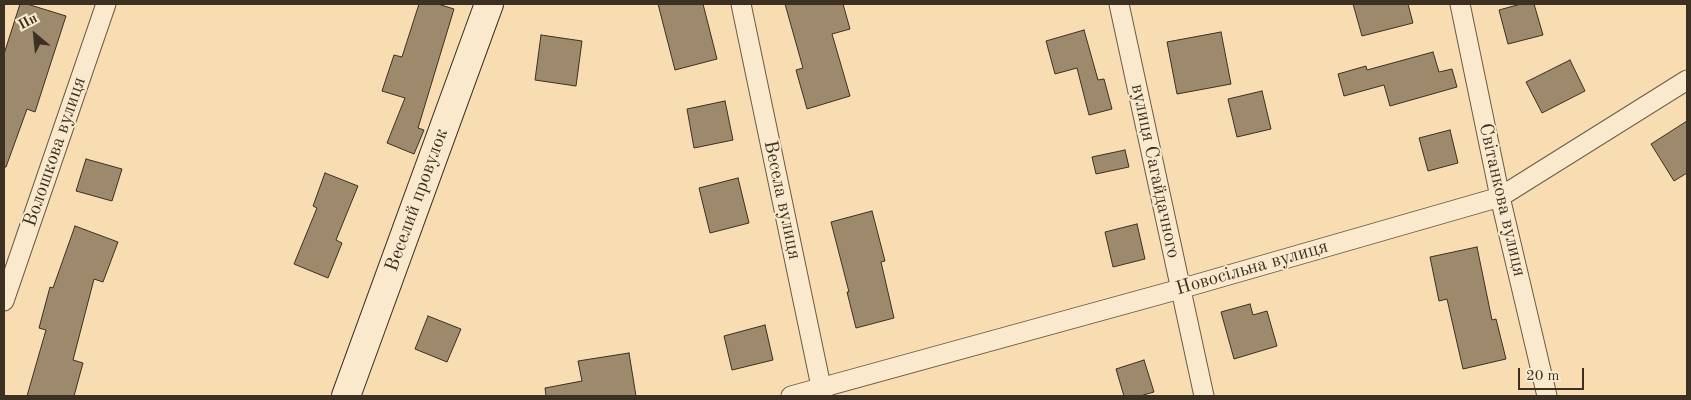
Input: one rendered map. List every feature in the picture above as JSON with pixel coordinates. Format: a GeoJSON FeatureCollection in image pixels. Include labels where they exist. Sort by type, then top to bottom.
{"type":"FeatureCollection","features":[{"type":"Feature","properties":{"kind":"street","name":"Волошкова вулиця"},"geometry":{"type":"LineString","coordinates":[[4,301],[106,4]]}},
{"type":"Feature","properties":{"kind":"street","name":"Веселий провулок"},"geometry":{"type":"LineString","coordinates":[[346,396],[489,4]]}},
{"type":"Feature","properties":{"kind":"street","name":"Весела вулиця"},"geometry":{"type":"LineString","coordinates":[[741,4],[822,392]]}},
{"type":"Feature","properties":{"kind":"street","name":"вулиця Сагайдачного"},"geometry":{"type":"LineString","coordinates":[[1119,4],[1204,396]]}},
{"type":"Feature","properties":{"kind":"street","name":"Світанкова вулиця"},"geometry":{"type":"LineString","coordinates":[[1460,4],[1500,197],[1547,396]]}},
{"type":"Feature","properties":{"kind":"street","name":"Новосільна вулиця"},"geometry":{"type":"LineString","coordinates":[[791,396],[822,392],[1500,197],[1687,80]]}},
{"type":"Feature","properties":{"kind":"building"},"geometry":{"type":"Polygon","coordinates":[[[20,4],[27,4],[66,16],[35,112],[27,109],[6,167],[4,167],[4,54],[20,4]]]}},
{"type":"Feature","properties":{"kind":"building"},"geometry":{"type":"Polygon","coordinates":[[[419,4],[438,4],[454,9],[418,128],[424,130],[414,154],[387,143],[405,98],[382,91],[394,55],[402,57],[419,4]]]}},
{"type":"Feature","properties":{"kind":"building"},"geometry":{"type":"Polygon","coordinates":[[[658,4],[703,4],[717,59],[675,70],[658,4]]]}},
{"type":"Feature","properties":{"kind":"building"},"geometry":{"type":"Polygon","coordinates":[[[785,4],[843,4],[850,29],[832,34],[850,96],[807,109],[796,70],[803,68],[785,4]]]}},
{"type":"Feature","properties":{"kind":"building"},"geometry":{"type":"Polygon","coordinates":[[[1353,4],[1408,4],[1413,23],[1362,36],[1353,4]]]}},
{"type":"Feature","properties":{"kind":"building"},"geometry":{"type":"Polygon","coordinates":[[[1521,4],[1534,4],[1543,35],[1508,44],[1499,10],[1521,4]]]}},
{"type":"Feature","properties":{"kind":"building"},"geometry":{"type":"Polygon","coordinates":[[[1084,30],[1098,80],[1104,79],[1112,109],[1089,115],[1077,68],[1055,74],[1046,41],[1084,30]]]}},
{"type":"Feature","properties":{"kind":"building"},"geometry":{"type":"Polygon","coordinates":[[[1221,32],[1231,84],[1177,94],[1167,42],[1221,32]]]}},
{"type":"Feature","properties":{"kind":"building"},"geometry":{"type":"Polygon","coordinates":[[[541,35],[582,41],[576,86],[535,80],[541,35]]]}},
{"type":"Feature","properties":{"kind":"building"},"geometry":{"type":"Polygon","coordinates":[[[1433,52],[1439,72],[1452,69],[1457,87],[1390,106],[1384,85],[1344,96],[1338,74],[1366,66],[1367,70],[1433,52]]]}},
{"type":"Feature","properties":{"kind":"building"},"geometry":{"type":"Polygon","coordinates":[[[1570,60],[1585,91],[1542,113],[1526,82],[1570,60]]]}},
{"type":"Feature","properties":{"kind":"building"},"geometry":{"type":"Polygon","coordinates":[[[1262,91],[1271,129],[1237,137],[1228,99],[1262,91]]]}},
{"type":"Feature","properties":{"kind":"building"},"geometry":{"type":"Polygon","coordinates":[[[725,101],[733,140],[694,148],[687,109],[725,101]]]}},
{"type":"Feature","properties":{"kind":"building"},"geometry":{"type":"Polygon","coordinates":[[[1687,121],[1687,173],[1674,181],[1651,144],[1687,121]]]}},
{"type":"Feature","properties":{"kind":"building"},"geometry":{"type":"Polygon","coordinates":[[[1450,130],[1458,163],[1428,171],[1419,138],[1450,130]]]}},
{"type":"Feature","properties":{"kind":"building"},"geometry":{"type":"Polygon","coordinates":[[[1125,150],[1129,167],[1096,174],[1092,157],[1125,150]]]}},
{"type":"Feature","properties":{"kind":"building"},"geometry":{"type":"Polygon","coordinates":[[[86,159],[122,169],[112,201],[76,191],[86,159]]]}},
{"type":"Feature","properties":{"kind":"building"},"geometry":{"type":"Polygon","coordinates":[[[325,173],[358,186],[336,240],[342,243],[328,278],[294,264],[317,208],[313,206],[325,173]]]}},
{"type":"Feature","properties":{"kind":"building"},"geometry":{"type":"Polygon","coordinates":[[[738,178],[749,223],[710,233],[699,188],[738,178]]]}},
{"type":"Feature","properties":{"kind":"building"},"geometry":{"type":"Polygon","coordinates":[[[872,211],[885,261],[881,262],[894,318],[856,328],[831,222],[872,211]]]}},
{"type":"Feature","properties":{"kind":"building"},"geometry":{"type":"Polygon","coordinates":[[[1137,224],[1145,259],[1113,267],[1105,232],[1137,224]]]}},
{"type":"Feature","properties":{"kind":"building"},"geometry":{"type":"Polygon","coordinates":[[[75,226],[118,242],[103,282],[94,279],[73,360],[83,363],[74,396],[27,396],[46,330],[39,328],[50,287],[53,288],[75,226]]]}},
{"type":"Feature","properties":{"kind":"building"},"geometry":{"type":"Polygon","coordinates":[[[1477,247],[1492,320],[1496,319],[1506,359],[1463,369],[1447,299],[1439,301],[1430,257],[1477,247]]]}},
{"type":"Feature","properties":{"kind":"building"},"geometry":{"type":"Polygon","coordinates":[[[1250,304],[1253,315],[1267,311],[1277,346],[1234,359],[1221,312],[1250,304]]]}},
{"type":"Feature","properties":{"kind":"building"},"geometry":{"type":"Polygon","coordinates":[[[428,316],[461,329],[447,362],[415,349],[428,316]]]}},
{"type":"Feature","properties":{"kind":"building"},"geometry":{"type":"Polygon","coordinates":[[[765,325],[773,360],[732,370],[724,336],[765,325]]]}},
{"type":"Feature","properties":{"kind":"building"},"geometry":{"type":"Polygon","coordinates":[[[629,353],[636,396],[546,396],[545,388],[582,381],[578,361],[629,353]]]}},
{"type":"Feature","properties":{"kind":"building"},"geometry":{"type":"Polygon","coordinates":[[[1144,360],[1154,392],[1140,396],[1124,396],[1116,369],[1144,360]]]}}]}
